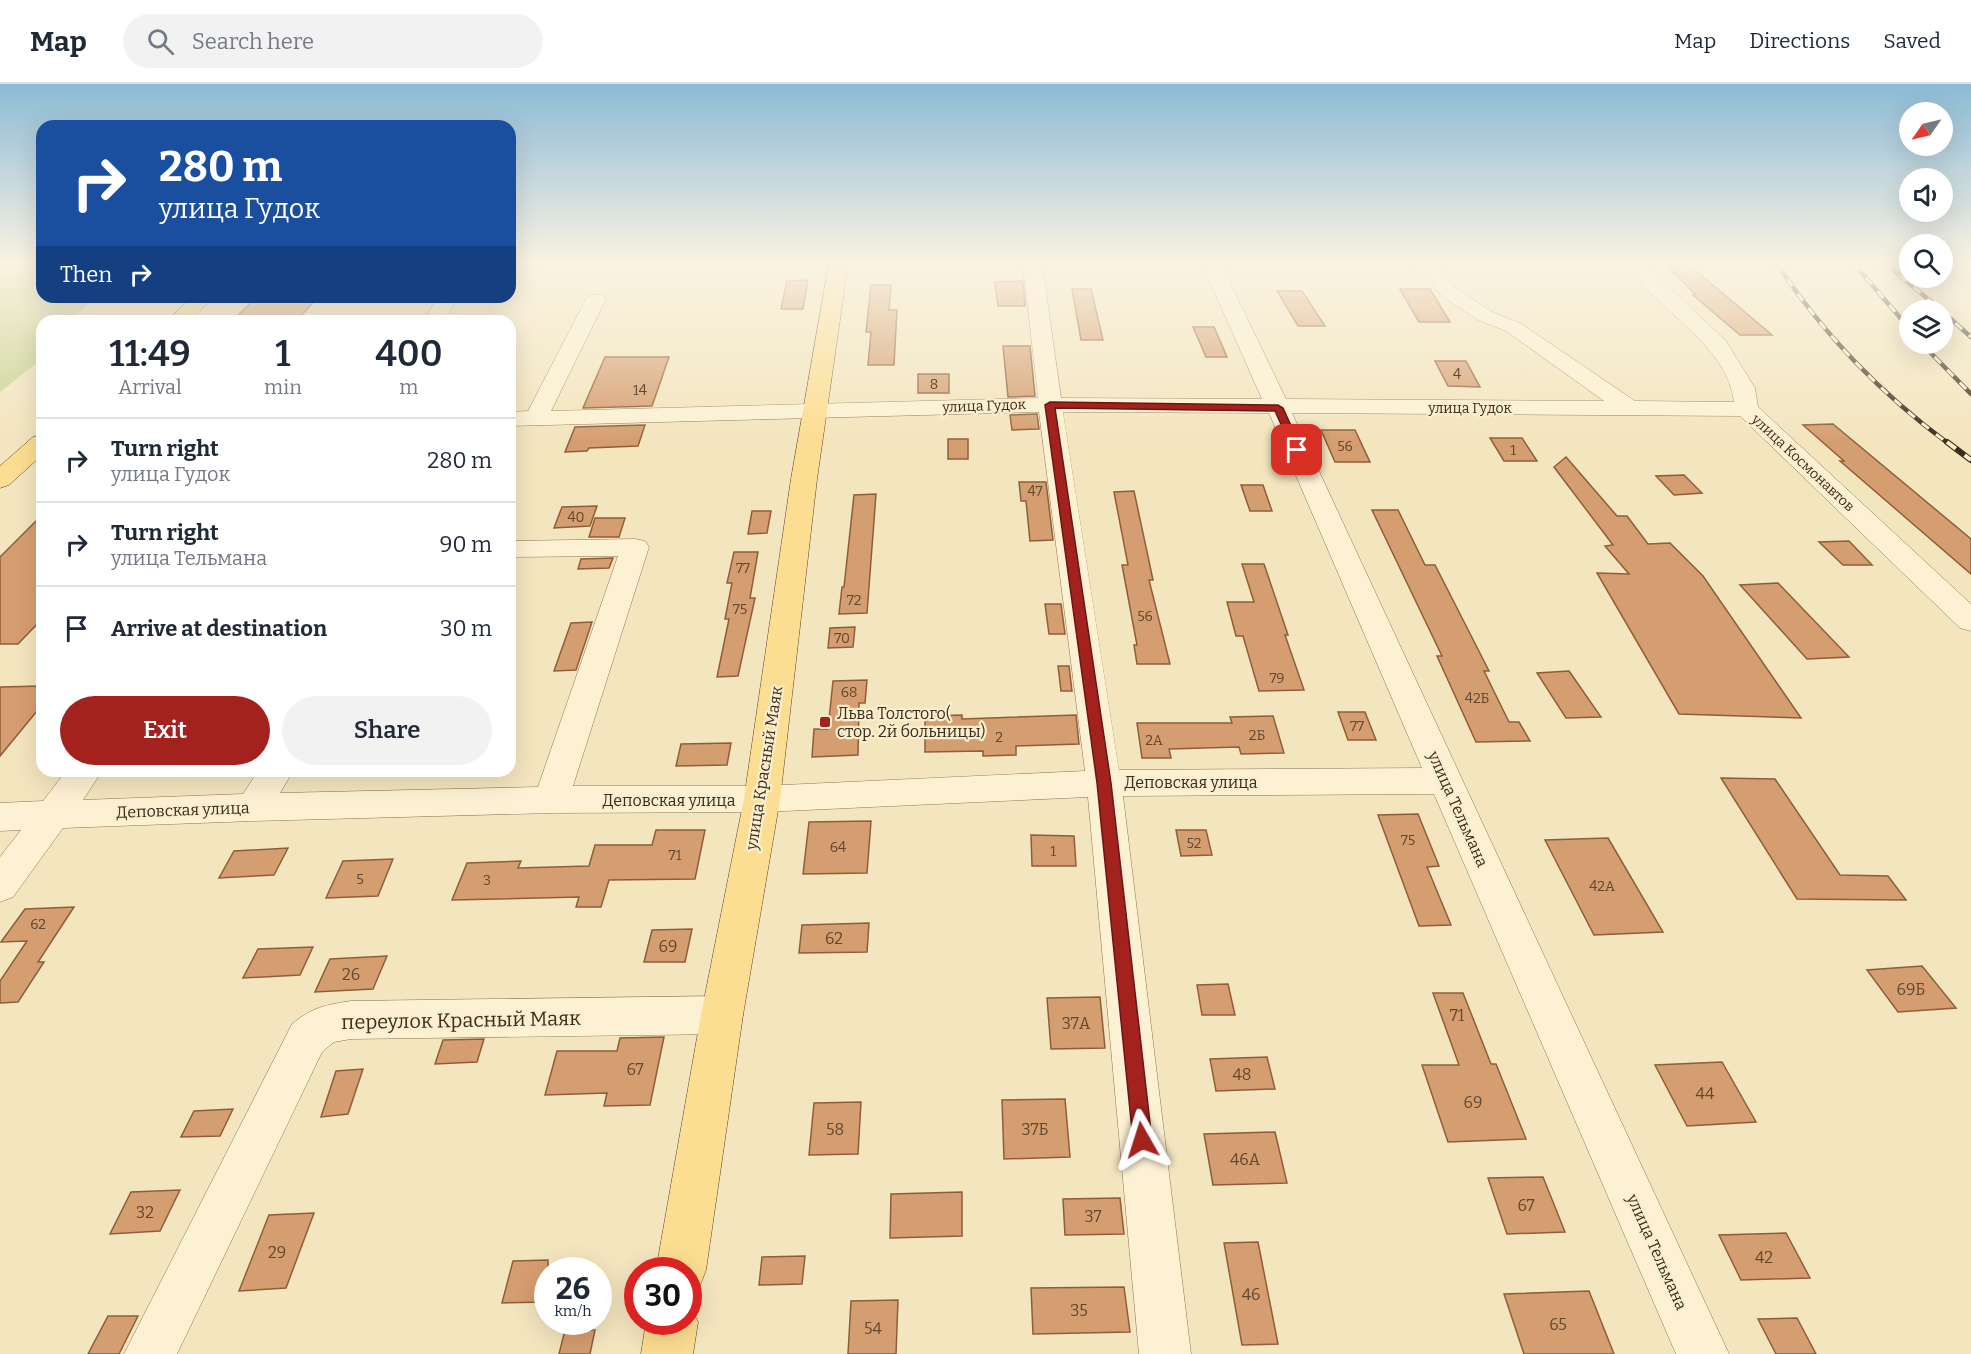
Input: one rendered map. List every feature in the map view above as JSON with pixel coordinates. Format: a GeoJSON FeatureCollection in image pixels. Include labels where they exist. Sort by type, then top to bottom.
{"type":"FeatureCollection","features":[{"type":"Feature","properties":{"kind":"main road","name":"улица Красный Маяк"},"geometry":{"type":"LineString","coordinates":[[683,1257],[722,1015],[762,799],[815,411],[829,323]]}},
{"type":"Feature","properties":{"kind":"main road"},"geometry":{"type":"LineString","coordinates":[[0,480],[36,447]]}},
{"type":"Feature","properties":{"kind":"main road"},"geometry":{"type":"LineString","coordinates":[[667,1354],[670,1335]]}},
{"type":"Feature","properties":{"kind":"street"},"geometry":{"type":"LineString","coordinates":[[537,418],[584,323]]}},
{"type":"Feature","properties":{"kind":"street"},"geometry":{"type":"LineString","coordinates":[[1040,323],[1104,783],[1165,1354]]}},
{"type":"Feature","properties":{"kind":"street","name":"улица Тельмана"},"geometry":{"type":"LineString","coordinates":[[1239,323],[1703,1354]]}},
{"type":"Feature","properties":{"kind":"street"},"geometry":{"type":"LineString","coordinates":[[1503,323],[1513,327],[1629,408]]}},
{"type":"Feature","properties":{"kind":"street","name":"улица Космонавтов"},"geometry":{"type":"LineString","coordinates":[[1694,323],[1718,346],[1744,388],[1746,409],[1971,621]]}},
{"type":"Feature","properties":{"kind":"street","name":"улица Гудок"},"geometry":{"type":"LineString","coordinates":[[516,419],[1050,405],[1746,409]]}},
{"type":"Feature","properties":{"kind":"street"},"geometry":{"type":"LineString","coordinates":[[516,549],[635,547],[551,800]]}},
{"type":"Feature","properties":{"kind":"street"},"geometry":{"type":"LineString","coordinates":[[0,886],[81,777]]}},
{"type":"Feature","properties":{"kind":"street"},"geometry":{"type":"LineString","coordinates":[[253,807],[272,777]]}},
{"type":"Feature","properties":{"kind":"street","name":"Деповская улица"},"geometry":{"type":"LineString","coordinates":[[0,817],[253,807],[551,800],[762,799],[1104,783],[1446,782]]}},
{"type":"Feature","properties":{"kind":"street","name":"переулок Красный Маяк"},"geometry":{"type":"LineString","coordinates":[[150,1354],[307,1038],[324,1024],[363,1020],[722,1015]]}},
{"type":"Feature","properties":{"kind":"green space"},"geometry":{"type":"Polygon","coordinates":[[[0,323],[36,323],[36,364],[0,392],[0,323]]]}},
{"type":"Feature","properties":{"kind":"building"},"geometry":{"type":"Polygon","coordinates":[[[867,323],[896,323],[894,365],[868,365],[871,332],[866,332],[867,323]]]}},
{"type":"Feature","properties":{"kind":"building"},"geometry":{"type":"Polygon","coordinates":[[[1078,323],[1099,323],[1103,340],[1081,340],[1078,323]]]}},
{"type":"Feature","properties":{"kind":"building"},"geometry":{"type":"Polygon","coordinates":[[[1296,323],[1323,323],[1325,326],[1298,326],[1296,323]]]}},
{"type":"Feature","properties":{"kind":"building"},"geometry":{"type":"Polygon","coordinates":[[[1726,323],[1758,323],[1772,335],[1740,335],[1726,323]]]}},
{"type":"Feature","properties":{"kind":"building"},"geometry":{"type":"Polygon","coordinates":[[[1193,327],[1214,327],[1227,357],[1206,357],[1193,327]]]}},
{"type":"Feature","properties":{"kind":"building"},"geometry":{"type":"Polygon","coordinates":[[[1003,346],[1030,346],[1035,396],[1008,397],[1003,346]]]}},
{"type":"Feature","properties":{"kind":"building"},"geometry":{"type":"Polygon","coordinates":[[[605,357],[669,357],[652,406],[583,408],[605,357]]]}},
{"type":"Feature","properties":{"kind":"building"},"geometry":{"type":"Polygon","coordinates":[[[1435,361],[1466,361],[1480,387],[1448,386],[1435,361]]]}},
{"type":"Feature","properties":{"kind":"building"},"geometry":{"type":"Polygon","coordinates":[[[918,374],[949,374],[949,393],[918,393],[918,374]]]}},
{"type":"Feature","properties":{"kind":"building"},"geometry":{"type":"Polygon","coordinates":[[[1037,414],[1039,429],[1012,430],[1010,415],[1037,414]]]}},
{"type":"Feature","properties":{"kind":"building"},"geometry":{"type":"Polygon","coordinates":[[[1833,424],[1971,539],[1971,574],[1840,461],[1844,461],[1803,425],[1833,424]]]}},
{"type":"Feature","properties":{"kind":"building"},"geometry":{"type":"Polygon","coordinates":[[[645,425],[638,446],[589,448],[587,451],[565,452],[575,427],[645,425]]]}},
{"type":"Feature","properties":{"kind":"building"},"geometry":{"type":"Polygon","coordinates":[[[1321,430],[1355,430],[1370,462],[1335,462],[1321,430]]]}},
{"type":"Feature","properties":{"kind":"building"},"geometry":{"type":"Polygon","coordinates":[[[1490,438],[1522,438],[1537,461],[1504,461],[1490,438]]]}},
{"type":"Feature","properties":{"kind":"building"},"geometry":{"type":"Polygon","coordinates":[[[948,439],[968,439],[968,459],[948,459],[948,439]]]}},
{"type":"Feature","properties":{"kind":"building"},"geometry":{"type":"Polygon","coordinates":[[[1566,457],[1617,516],[1627,516],[1648,544],[1670,543],[1703,576],[1801,718],[1679,714],[1597,573],[1629,574],[1605,546],[1613,545],[1554,467],[1566,457]]]}},
{"type":"Feature","properties":{"kind":"building"},"geometry":{"type":"Polygon","coordinates":[[[1684,475],[1702,493],[1674,495],[1656,476],[1684,475]]]}},
{"type":"Feature","properties":{"kind":"building"},"geometry":{"type":"Polygon","coordinates":[[[1019,482],[1046,482],[1053,540],[1030,541],[1026,501],[1021,501],[1019,482]]]}},
{"type":"Feature","properties":{"kind":"building"},"geometry":{"type":"Polygon","coordinates":[[[1241,485],[1263,485],[1272,511],[1250,511],[1241,485]]]}},
{"type":"Feature","properties":{"kind":"building"},"geometry":{"type":"Polygon","coordinates":[[[1134,491],[1153,580],[1149,580],[1170,664],[1137,664],[1134,645],[1137,645],[1122,565],[1128,565],[1114,492],[1134,491]]]}},
{"type":"Feature","properties":{"kind":"building"},"geometry":{"type":"Polygon","coordinates":[[[876,494],[867,613],[839,614],[854,495],[876,494]]]}},
{"type":"Feature","properties":{"kind":"building"},"geometry":{"type":"Polygon","coordinates":[[[597,506],[590,526],[554,528],[562,507],[597,506]]]}},
{"type":"Feature","properties":{"kind":"building"},"geometry":{"type":"Polygon","coordinates":[[[1372,510],[1398,510],[1425,565],[1435,565],[1489,671],[1484,671],[1509,722],[1519,722],[1530,741],[1476,742],[1437,656],[1442,656],[1372,510]]]}},
{"type":"Feature","properties":{"kind":"building"},"geometry":{"type":"Polygon","coordinates":[[[752,511],[771,511],[767,533],[748,534],[752,511]]]}},
{"type":"Feature","properties":{"kind":"building"},"geometry":{"type":"Polygon","coordinates":[[[595,518],[625,518],[619,537],[589,537],[595,518]]]}},
{"type":"Feature","properties":{"kind":"building"},"geometry":{"type":"Polygon","coordinates":[[[36,521],[36,625],[18,644],[0,644],[0,557],[36,521]]]}},
{"type":"Feature","properties":{"kind":"building"},"geometry":{"type":"Polygon","coordinates":[[[1849,541],[1872,565],[1843,565],[1819,542],[1849,541]]]}},
{"type":"Feature","properties":{"kind":"building"},"geometry":{"type":"Polygon","coordinates":[[[734,552],[758,552],[750,598],[755,598],[738,676],[717,677],[729,619],[725,619],[732,583],[727,583],[734,552]]]}},
{"type":"Feature","properties":{"kind":"building"},"geometry":{"type":"Polygon","coordinates":[[[613,558],[609,568],[578,569],[581,559],[613,558]]]}},
{"type":"Feature","properties":{"kind":"building"},"geometry":{"type":"Polygon","coordinates":[[[1242,564],[1264,564],[1304,690],[1259,691],[1243,636],[1236,636],[1227,602],[1254,602],[1242,564]]]}},
{"type":"Feature","properties":{"kind":"building"},"geometry":{"type":"Polygon","coordinates":[[[1778,583],[1849,657],[1807,659],[1740,585],[1778,583]]]}},
{"type":"Feature","properties":{"kind":"building"},"geometry":{"type":"Polygon","coordinates":[[[1045,604],[1061,604],[1065,634],[1049,634],[1045,604]]]}},
{"type":"Feature","properties":{"kind":"building"},"geometry":{"type":"Polygon","coordinates":[[[592,622],[576,670],[554,671],[571,623],[592,622]]]}},
{"type":"Feature","properties":{"kind":"building"},"geometry":{"type":"Polygon","coordinates":[[[855,627],[853,647],[828,648],[830,628],[855,627]]]}},
{"type":"Feature","properties":{"kind":"building"},"geometry":{"type":"Polygon","coordinates":[[[1058,666],[1069,666],[1072,691],[1061,691],[1058,666]]]}},
{"type":"Feature","properties":{"kind":"building"},"geometry":{"type":"Polygon","coordinates":[[[1569,671],[1601,717],[1566,718],[1537,673],[1569,671]]]}},
{"type":"Feature","properties":{"kind":"building"},"geometry":{"type":"Polygon","coordinates":[[[867,680],[865,703],[859,703],[858,755],[812,757],[814,729],[828,729],[833,681],[867,680]]]}},
{"type":"Feature","properties":{"kind":"building"},"geometry":{"type":"Polygon","coordinates":[[[36,686],[36,712],[0,756],[0,687],[36,686]]]}},
{"type":"Feature","properties":{"kind":"building"},"geometry":{"type":"Polygon","coordinates":[[[1338,712],[1365,712],[1376,740],[1348,740],[1338,712]]]}},
{"type":"Feature","properties":{"kind":"building"},"geometry":{"type":"Polygon","coordinates":[[[962,715],[962,719],[1076,715],[1079,744],[1016,746],[1016,755],[983,756],[983,751],[925,752],[925,716],[962,715]]]}},
{"type":"Feature","properties":{"kind":"building"},"geometry":{"type":"Polygon","coordinates":[[[1273,716],[1284,753],[1241,754],[1239,747],[1169,749],[1171,758],[1142,758],[1137,723],[1232,723],[1230,717],[1273,716]]]}},
{"type":"Feature","properties":{"kind":"building"},"geometry":{"type":"Polygon","coordinates":[[[731,743],[727,765],[676,766],[681,744],[731,743]]]}},
{"type":"Feature","properties":{"kind":"building"},"geometry":{"type":"Polygon","coordinates":[[[1721,778],[1775,779],[1840,875],[1888,876],[1906,900],[1797,899],[1721,778]]]}},
{"type":"Feature","properties":{"kind":"building"},"geometry":{"type":"Polygon","coordinates":[[[1418,814],[1439,866],[1427,867],[1451,925],[1419,926],[1378,815],[1418,814]]]}},
{"type":"Feature","properties":{"kind":"building"},"geometry":{"type":"Polygon","coordinates":[[[871,821],[867,873],[803,874],[809,822],[871,821]]]}},
{"type":"Feature","properties":{"kind":"building"},"geometry":{"type":"Polygon","coordinates":[[[656,830],[705,830],[695,879],[609,880],[601,907],[576,907],[579,897],[452,900],[467,863],[521,861],[518,868],[589,866],[595,845],[652,845],[656,830]]]}},
{"type":"Feature","properties":{"kind":"building"},"geometry":{"type":"Polygon","coordinates":[[[1176,830],[1206,830],[1212,855],[1181,856],[1176,830]]]}},
{"type":"Feature","properties":{"kind":"building"},"geometry":{"type":"Polygon","coordinates":[[[1031,835],[1074,836],[1076,866],[1032,866],[1031,835]]]}},
{"type":"Feature","properties":{"kind":"building"},"geometry":{"type":"Polygon","coordinates":[[[1608,838],[1663,932],[1594,935],[1545,840],[1608,838]]]}},
{"type":"Feature","properties":{"kind":"building"},"geometry":{"type":"Polygon","coordinates":[[[288,848],[274,875],[219,878],[234,851],[288,848]]]}},
{"type":"Feature","properties":{"kind":"building"},"geometry":{"type":"Polygon","coordinates":[[[393,859],[378,896],[326,898],[343,861],[393,859]]]}},
{"type":"Feature","properties":{"kind":"building"},"geometry":{"type":"Polygon","coordinates":[[[74,907],[38,962],[44,962],[18,1002],[0,1003],[0,981],[27,941],[1,942],[25,909],[74,907]]]}},
{"type":"Feature","properties":{"kind":"building"},"geometry":{"type":"Polygon","coordinates":[[[869,923],[867,952],[799,953],[802,925],[869,923]]]}},
{"type":"Feature","properties":{"kind":"building"},"geometry":{"type":"Polygon","coordinates":[[[692,929],[685,962],[644,962],[652,930],[692,929]]]}},
{"type":"Feature","properties":{"kind":"building"},"geometry":{"type":"Polygon","coordinates":[[[313,947],[300,975],[243,978],[258,949],[313,947]]]}},
{"type":"Feature","properties":{"kind":"building"},"geometry":{"type":"Polygon","coordinates":[[[387,956],[373,989],[315,992],[330,959],[387,956]]]}},
{"type":"Feature","properties":{"kind":"building"},"geometry":{"type":"Polygon","coordinates":[[[1922,966],[1956,1008],[1898,1012],[1867,970],[1922,966]]]}},
{"type":"Feature","properties":{"kind":"building"},"geometry":{"type":"Polygon","coordinates":[[[1228,984],[1235,1015],[1202,1015],[1197,985],[1228,984]]]}},
{"type":"Feature","properties":{"kind":"building"},"geometry":{"type":"Polygon","coordinates":[[[1433,993],[1463,993],[1491,1064],[1496,1064],[1526,1139],[1448,1142],[1422,1065],[1459,1065],[1433,993]]]}},
{"type":"Feature","properties":{"kind":"building"},"geometry":{"type":"Polygon","coordinates":[[[1100,997],[1105,1048],[1051,1049],[1047,998],[1100,997]]]}},
{"type":"Feature","properties":{"kind":"building"},"geometry":{"type":"Polygon","coordinates":[[[664,1037],[650,1105],[604,1106],[607,1093],[545,1095],[557,1051],[617,1051],[620,1038],[664,1037]]]}},
{"type":"Feature","properties":{"kind":"building"},"geometry":{"type":"Polygon","coordinates":[[[484,1039],[477,1062],[435,1064],[443,1040],[484,1039]]]}},
{"type":"Feature","properties":{"kind":"building"},"geometry":{"type":"Polygon","coordinates":[[[1267,1057],[1275,1089],[1216,1091],[1210,1059],[1267,1057]]]}},
{"type":"Feature","properties":{"kind":"building"},"geometry":{"type":"Polygon","coordinates":[[[1722,1062],[1756,1122],[1687,1126],[1655,1065],[1722,1062]]]}},
{"type":"Feature","properties":{"kind":"building"},"geometry":{"type":"Polygon","coordinates":[[[363,1069],[348,1114],[321,1117],[336,1071],[363,1069]]]}},
{"type":"Feature","properties":{"kind":"building"},"geometry":{"type":"Polygon","coordinates":[[[1065,1099],[1070,1157],[1004,1159],[1002,1100],[1065,1099]]]}},
{"type":"Feature","properties":{"kind":"building"},"geometry":{"type":"Polygon","coordinates":[[[861,1102],[858,1154],[809,1155],[814,1103],[861,1102]]]}},
{"type":"Feature","properties":{"kind":"building"},"geometry":{"type":"Polygon","coordinates":[[[233,1109],[220,1136],[181,1137],[194,1111],[233,1109]]]}},
{"type":"Feature","properties":{"kind":"building"},"geometry":{"type":"Polygon","coordinates":[[[1275,1132],[1287,1183],[1213,1185],[1204,1134],[1275,1132]]]}},
{"type":"Feature","properties":{"kind":"building"},"geometry":{"type":"Polygon","coordinates":[[[1543,1177],[1565,1232],[1507,1234],[1488,1178],[1543,1177]]]}},
{"type":"Feature","properties":{"kind":"building"},"geometry":{"type":"Polygon","coordinates":[[[180,1190],[160,1231],[110,1234],[131,1192],[180,1190]]]}},
{"type":"Feature","properties":{"kind":"building"},"geometry":{"type":"Polygon","coordinates":[[[962,1192],[962,1236],[890,1238],[891,1194],[962,1192]]]}},
{"type":"Feature","properties":{"kind":"building"},"geometry":{"type":"Polygon","coordinates":[[[1120,1198],[1124,1234],[1065,1235],[1063,1199],[1120,1198]]]}},
{"type":"Feature","properties":{"kind":"building"},"geometry":{"type":"Polygon","coordinates":[[[314,1213],[286,1288],[239,1291],[269,1215],[314,1213]]]}},
{"type":"Feature","properties":{"kind":"building"},"geometry":{"type":"Polygon","coordinates":[[[1786,1233],[1810,1278],[1741,1280],[1719,1235],[1786,1233]]]}},
{"type":"Feature","properties":{"kind":"building"},"geometry":{"type":"Polygon","coordinates":[[[1258,1242],[1278,1344],[1242,1345],[1224,1243],[1258,1242]]]}},
{"type":"Feature","properties":{"kind":"building"},"geometry":{"type":"Polygon","coordinates":[[[805,1256],[802,1284],[759,1285],[762,1257],[805,1256]]]}},
{"type":"Feature","properties":{"kind":"building"},"geometry":{"type":"Polygon","coordinates":[[[534,1260],[534,1302],[502,1303],[513,1261],[534,1260]]]}},
{"type":"Feature","properties":{"kind":"building"},"geometry":{"type":"Polygon","coordinates":[[[1124,1287],[1130,1332],[1033,1334],[1031,1288],[1124,1287]]]}},
{"type":"Feature","properties":{"kind":"building"},"geometry":{"type":"Polygon","coordinates":[[[1589,1291],[1614,1354],[1524,1354],[1504,1294],[1589,1291]]]}},
{"type":"Feature","properties":{"kind":"building"},"geometry":{"type":"Polygon","coordinates":[[[898,1300],[896,1354],[848,1354],[851,1301],[898,1300]]]}},
{"type":"Feature","properties":{"kind":"building"},"geometry":{"type":"Polygon","coordinates":[[[108,1316],[138,1316],[119,1354],[88,1354],[108,1316]]]}},
{"type":"Feature","properties":{"kind":"building"},"geometry":{"type":"Polygon","coordinates":[[[1797,1318],[1816,1354],[1776,1354],[1758,1319],[1797,1318]]]}},
{"type":"Feature","properties":{"kind":"building"},"geometry":{"type":"Polygon","coordinates":[[[564,1335],[594,1335],[590,1354],[559,1354],[564,1335]]]}},
{"type":"Feature","properties":{"kind":"railway"},"geometry":{"type":"LineString","coordinates":[[1821,323],[1877,384],[1949,444]]}},
{"type":"Feature","properties":{"kind":"railway"},"geometry":{"type":"LineString","coordinates":[[1956,323],[1971,337]]}},
{"type":"Feature","properties":{"kind":"railway"},"geometry":{"type":"LineString","coordinates":[[1932,354],[1971,394]]}},
{"type":"Feature","properties":{"kind":"railway"},"geometry":{"type":"LineString","coordinates":[[1947,442],[1971,460]]}},
{"type":"Feature","properties":{"kind":"place","name":"Льва Толстого( стор. 2й больницы)"},"geometry":{"type":"Point","coordinates":[825,722]}},
{"type":"Feature","properties":{"kind":"route"},"geometry":{"type":"LineString","coordinates":[[1142,1140],[1104,783],[1050,405],[1278,408],[1297,450]]}}]}
